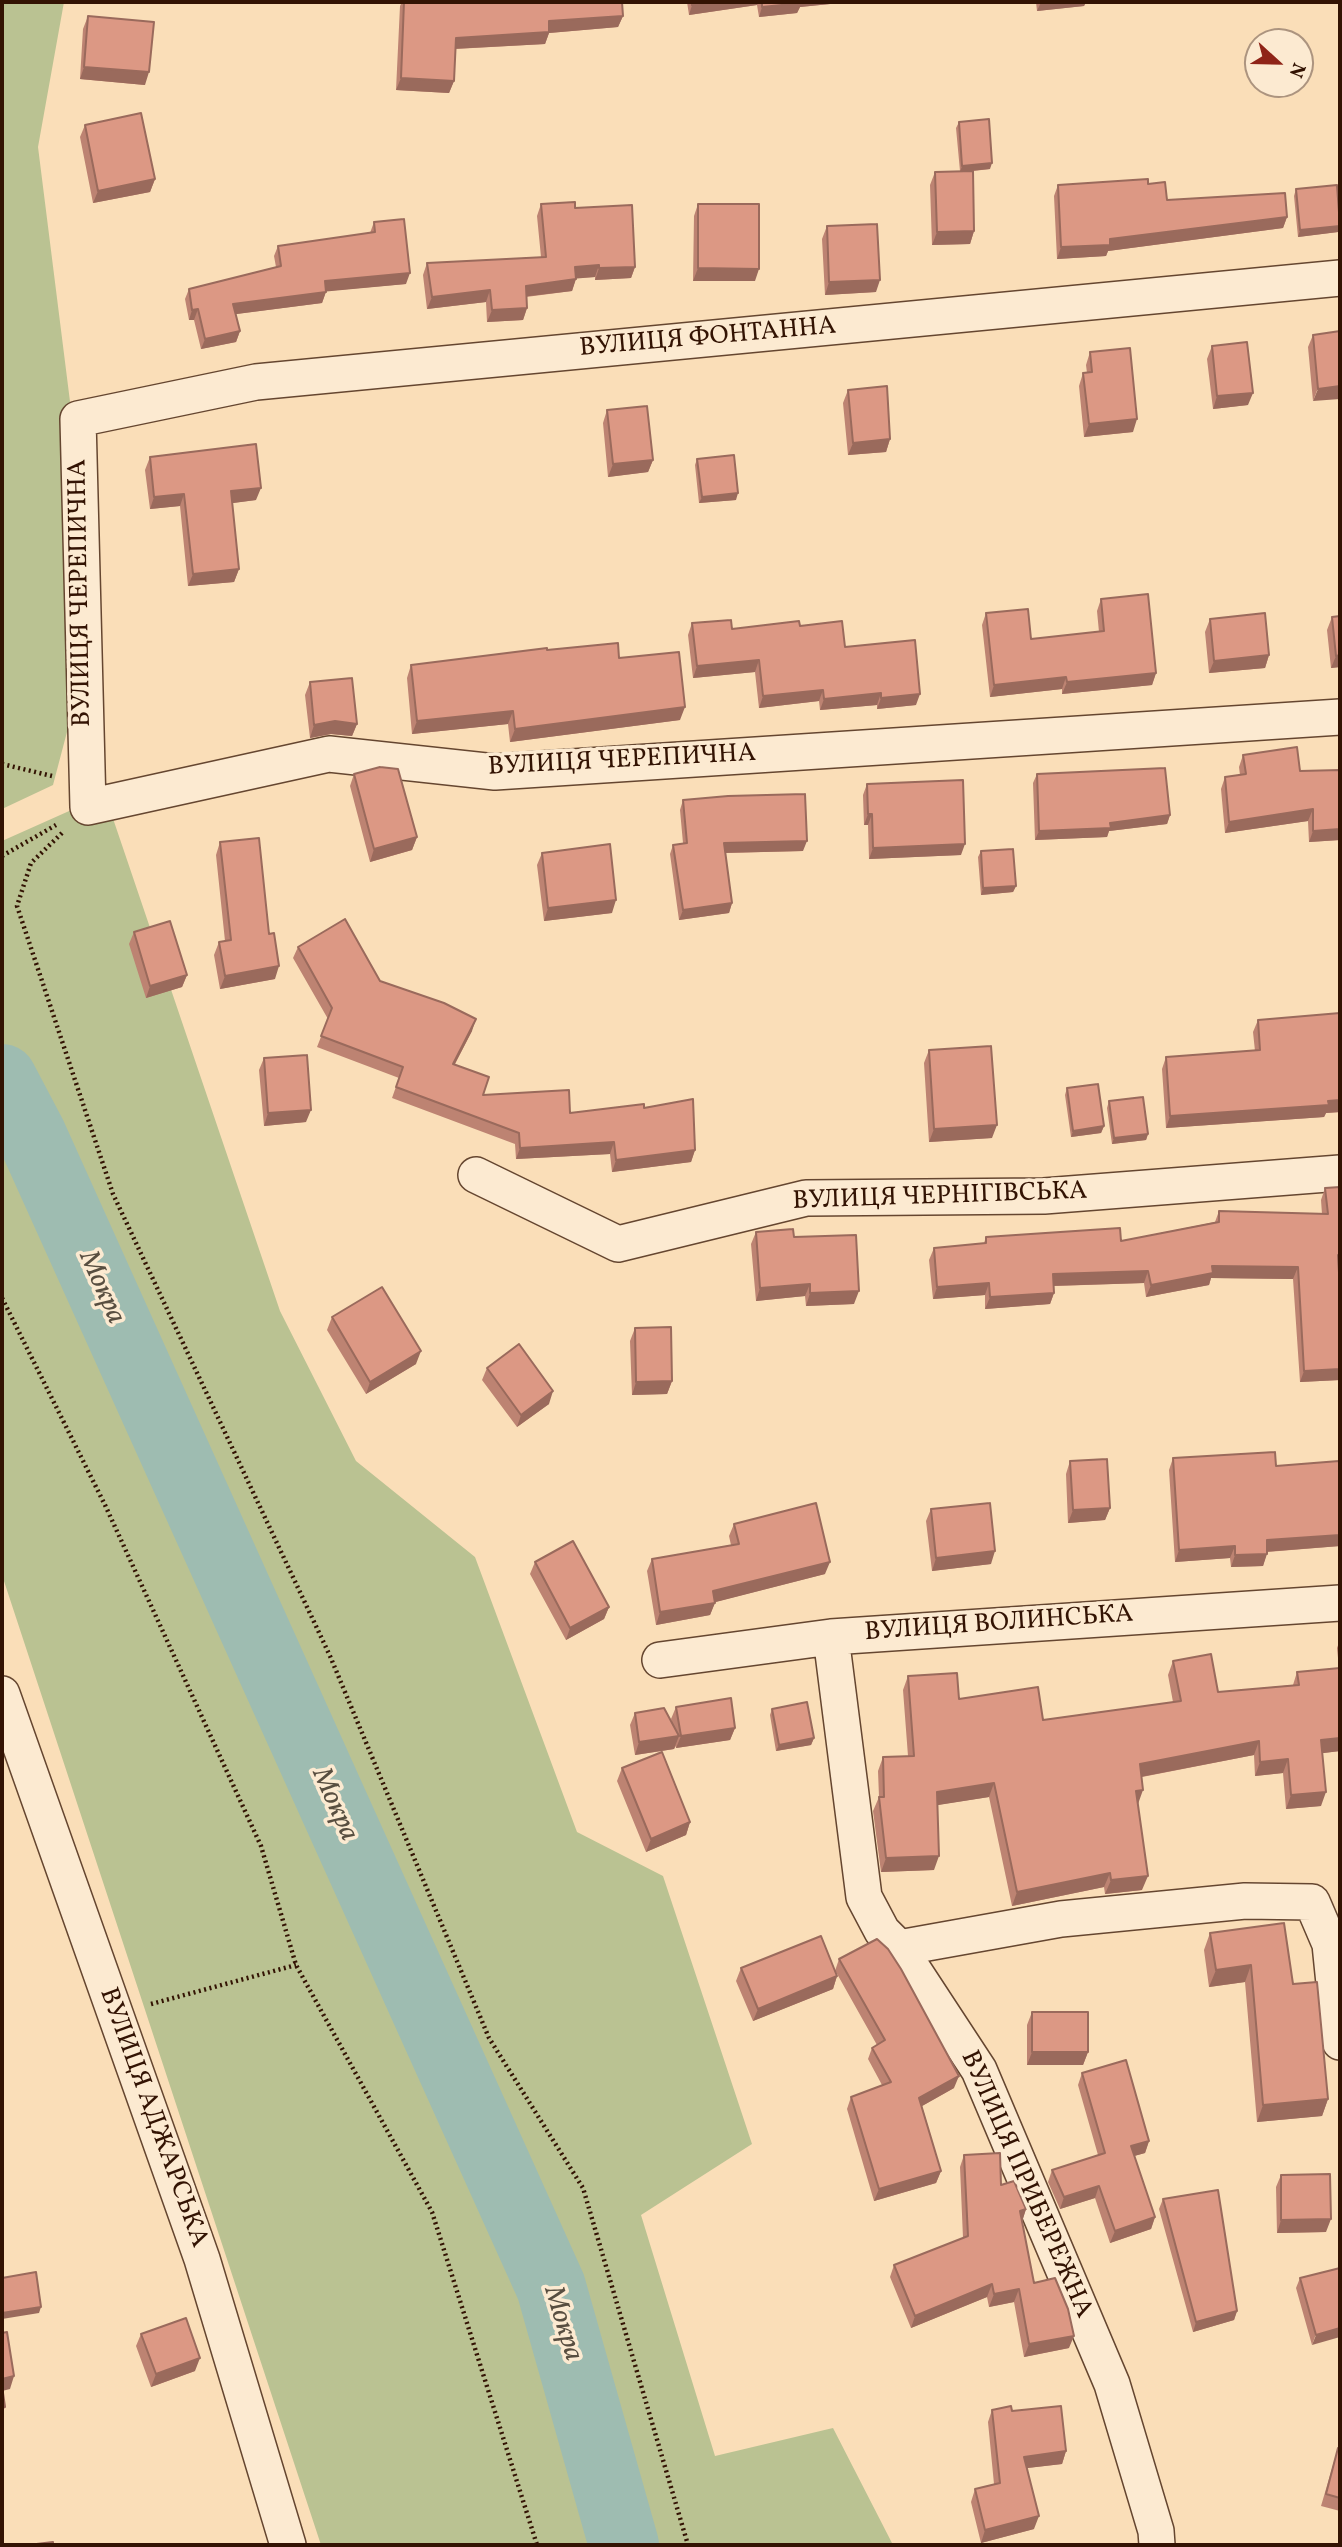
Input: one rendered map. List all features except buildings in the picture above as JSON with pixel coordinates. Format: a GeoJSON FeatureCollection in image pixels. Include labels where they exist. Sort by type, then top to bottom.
{"type":"FeatureCollection","features":[{"type":"Feature","properties":{"kind":"street","name":"ВУЛИЦЯ ФОНТАННА"},"geometry":{"type":"LineString","coordinates":[[78,419],[257,382],[1340,278]]}},
{"type":"Feature","properties":{"kind":"street","name":"ВУЛИЦЯ ЧЕРЕПИЧНА"},"geometry":{"type":"LineString","coordinates":[[78,419],[87,796],[329,754],[495,772],[1340,717]]}},
{"type":"Feature","properties":{"kind":"street","name":"ВУЛИЦЯ ЧЕРНІГІВСЬКА"},"geometry":{"type":"LineString","coordinates":[[476,1175],[618,1244],[806,1198],[1044,1196],[1340,1172]]}},
{"type":"Feature","properties":{"kind":"street","name":"ВУЛИЦЯ ВОЛИНСЬКА"},"geometry":{"type":"LineString","coordinates":[[660,1660],[831,1637],[1340,1603]]}},
{"type":"Feature","properties":{"kind":"street","name":"ВУЛИЦЯ ПРИБЕРЕЖНА"},"geometry":{"type":"LineString","coordinates":[[831,1637],[864,1897],[882,1931],[899,1948],[979,2070],[1112,2384],[1156,2532],[1157,2545]]}},
{"type":"Feature","properties":{"kind":"street","name":"ВУЛИЦЯ АДЖАРСЬКА"},"geometry":{"type":"LineString","coordinates":[[2,1694],[202,2259],[288,2545]]}},
{"type":"Feature","properties":{"kind":"street"},"geometry":{"type":"LineString","coordinates":[[899,1948],[1061,1919],[1245,1901],[1312,1902],[1330,1944],[1340,2042]]}},
{"type":"Feature","properties":{"kind":"path"},"geometry":{"type":"LineString","coordinates":[[2,764],[87,796]]}},
{"type":"Feature","properties":{"kind":"path"},"geometry":{"type":"LineString","coordinates":[[2,856],[87,796]]}},
{"type":"Feature","properties":{"kind":"path"},"geometry":{"type":"LineString","coordinates":[[87,796],[32,863],[17,906],[113,1194],[330,1656],[489,2038],[583,2188],[688,2545]]}},
{"type":"Feature","properties":{"kind":"path"},"geometry":{"type":"LineString","coordinates":[[2,1298],[105,1505],[261,1846],[296,1965],[432,2212],[537,2545]]}},
{"type":"Feature","properties":{"kind":"path"},"geometry":{"type":"LineString","coordinates":[[114,2013],[296,1965]]}},
{"type":"Feature","properties":{"kind":"green space"},"geometry":{"type":"Polygon","coordinates":[[[2,2],[64,2],[38,147],[83,505],[77,694],[53,785],[2,809],[2,2]]]}},
{"type":"Feature","properties":{"kind":"green space"},"geometry":{"type":"Polygon","coordinates":[[[105,795],[280,1311],[356,1461],[475,1557],[577,1832],[663,1876],[752,2144],[641,2215],[715,2456],[833,2428],[893,2545],[321,2545],[2,1575],[2,841],[105,795]]]}},
{"type":"Feature","properties":{"kind":"waterway","name":"Мокра"},"geometry":{"type":"LineString","coordinates":[[2,1079],[31,1134],[551,2287],[624,2545]]}}]}
